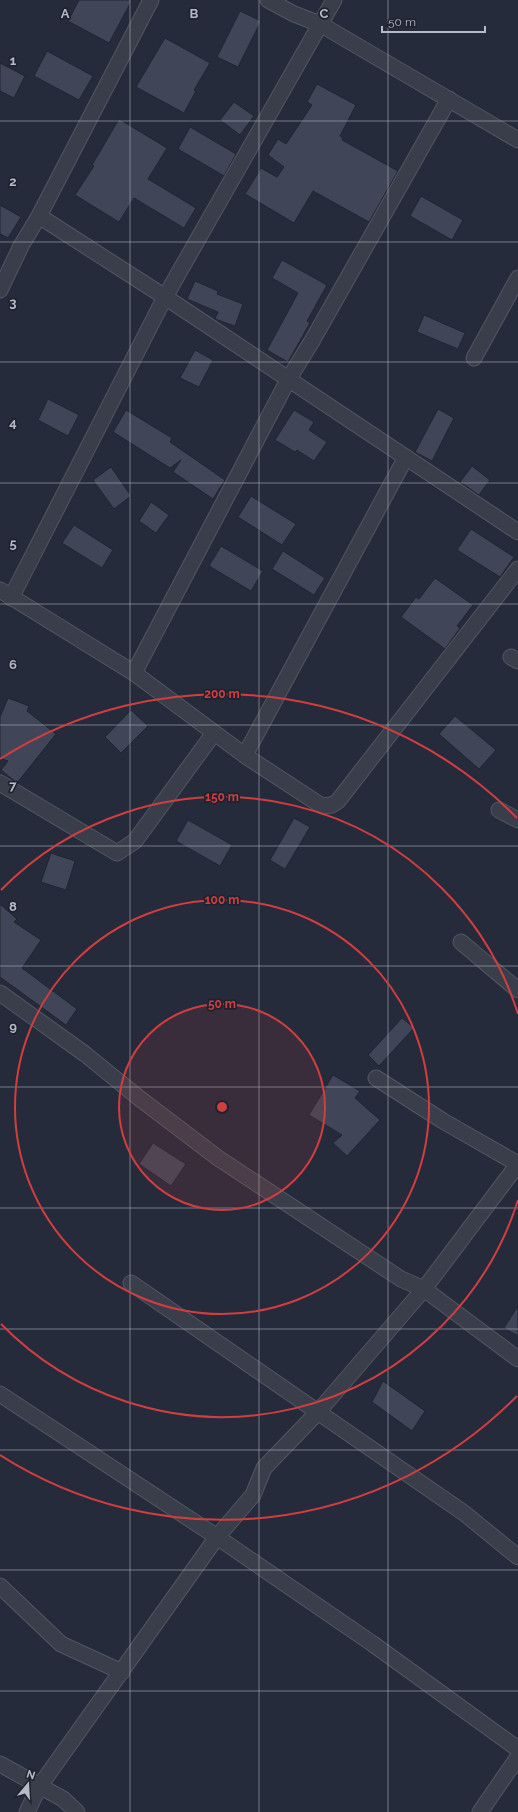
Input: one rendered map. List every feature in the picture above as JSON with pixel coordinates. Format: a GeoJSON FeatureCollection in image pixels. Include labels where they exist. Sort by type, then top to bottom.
{"type":"FeatureCollection","features":[{"type":"Feature","properties":{"kind":"street"},"geometry":{"type":"LineString","coordinates":[[0,290],[21,246],[39,216],[151,0]]}},
{"type":"Feature","properties":{"kind":"street"},"geometry":{"type":"LineString","coordinates":[[268,0],[294,14],[320,24],[518,140]]}},
{"type":"Feature","properties":{"kind":"street"},"geometry":{"type":"LineString","coordinates":[[334,0],[165,297],[6,594],[134,673],[245,756],[322,806],[332,805],[338,801],[518,568]]}},
{"type":"Feature","properties":{"kind":"street"},"geometry":{"type":"LineString","coordinates":[[134,673],[288,380],[450,100]]}},
{"type":"Feature","properties":{"kind":"street"},"geometry":{"type":"LineString","coordinates":[[39,216],[165,297],[518,532]]}},
{"type":"Feature","properties":{"kind":"street"},"geometry":{"type":"LineString","coordinates":[[474,358],[518,278]]}},
{"type":"Feature","properties":{"kind":"street"},"geometry":{"type":"LineString","coordinates":[[245,756],[406,457]]}},
{"type":"Feature","properties":{"kind":"street"},"geometry":{"type":"LineString","coordinates":[[0,783],[117,853],[135,841],[214,733]]}},
{"type":"Feature","properties":{"kind":"street"},"geometry":{"type":"LineString","coordinates":[[499,810],[518,820]]}},
{"type":"Feature","properties":{"kind":"street"},"geometry":{"type":"LineString","coordinates":[[461,942],[518,990]]}},
{"type":"Feature","properties":{"kind":"street"},"geometry":{"type":"LineString","coordinates":[[0,993],[85,1054],[139,1098],[218,1158],[401,1278],[424,1289],[518,1359]]}},
{"type":"Feature","properties":{"kind":"street"},"geometry":{"type":"LineString","coordinates":[[27,1812],[39,1787],[217,1537],[253,1495],[264,1468],[318,1412],[424,1289],[518,1164],[443,1121],[376,1078]]}},
{"type":"Feature","properties":{"kind":"street"},"geometry":{"type":"LineString","coordinates":[[131,1283],[464,1513],[518,1558]]}},
{"type":"Feature","properties":{"kind":"street"},"geometry":{"type":"LineString","coordinates":[[0,1394],[217,1537],[373,1644],[518,1749]]}},
{"type":"Feature","properties":{"kind":"street"},"geometry":{"type":"LineString","coordinates":[[0,1586],[61,1644],[122,1672]]}},
{"type":"Feature","properties":{"kind":"street"},"geometry":{"type":"LineString","coordinates":[[480,1812],[518,1757]]}},
{"type":"Feature","properties":{"kind":"street"},"geometry":{"type":"LineString","coordinates":[[0,1764],[63,1799],[77,1812]]}},
{"type":"Feature","properties":{"kind":"building"},"geometry":{"type":"Polygon","coordinates":[[[79,0],[132,0],[109,43],[68,21],[79,0]]]}},
{"type":"Feature","properties":{"kind":"building"},"geometry":{"type":"Polygon","coordinates":[[[240,11],[261,21],[238,67],[217,57],[240,11]]]}},
{"type":"Feature","properties":{"kind":"building"},"geometry":{"type":"Polygon","coordinates":[[[165,38],[210,63],[194,90],[196,91],[184,113],[136,87],[165,38]]]}},
{"type":"Feature","properties":{"kind":"building"},"geometry":{"type":"Polygon","coordinates":[[[47,51],[93,76],[79,100],[34,76],[47,51]]]}},
{"type":"Feature","properties":{"kind":"building"},"geometry":{"type":"Polygon","coordinates":[[[0,63],[25,76],[14,98],[0,91],[0,63]]]}},
{"type":"Feature","properties":{"kind":"building"},"geometry":{"type":"Polygon","coordinates":[[[317,84],[356,105],[340,136],[343,138],[342,140],[398,171],[369,222],[313,191],[294,223],[245,194],[261,168],[277,177],[284,167],[268,155],[278,139],[286,144],[312,105],[307,102],[317,84]]]}},
{"type":"Feature","properties":{"kind":"building"},"geometry":{"type":"Polygon","coordinates":[[[234,102],[254,116],[240,135],[220,120],[234,102]]]}},
{"type":"Feature","properties":{"kind":"building"},"geometry":{"type":"Polygon","coordinates":[[[119,119],[167,148],[148,179],[196,208],[184,228],[134,198],[119,222],[75,195],[94,166],[92,165],[119,119]]]}},
{"type":"Feature","properties":{"kind":"building"},"geometry":{"type":"Polygon","coordinates":[[[190,127],[236,154],[224,176],[178,149],[190,127]]]}},
{"type":"Feature","properties":{"kind":"building"},"geometry":{"type":"Polygon","coordinates":[[[421,196],[463,220],[452,240],[410,216],[421,196]]]}},
{"type":"Feature","properties":{"kind":"building"},"geometry":{"type":"Polygon","coordinates":[[[0,205],[21,217],[8,238],[0,234],[0,205]]]}},
{"type":"Feature","properties":{"kind":"building"},"geometry":{"type":"Polygon","coordinates":[[[282,260],[327,285],[307,321],[310,323],[288,362],[267,350],[298,293],[272,278],[282,260]]]}},
{"type":"Feature","properties":{"kind":"building"},"geometry":{"type":"Polygon","coordinates":[[[195,281],[218,291],[217,294],[243,304],[235,326],[215,319],[218,312],[187,299],[195,281]]]}},
{"type":"Feature","properties":{"kind":"building"},"geometry":{"type":"Polygon","coordinates":[[[424,315],[465,333],[458,349],[417,332],[424,315]]]}},
{"type":"Feature","properties":{"kind":"building"},"geometry":{"type":"Polygon","coordinates":[[[195,350],[213,360],[199,387],[180,378],[195,350]]]}},
{"type":"Feature","properties":{"kind":"building"},"geometry":{"type":"Polygon","coordinates":[[[48,399],[79,415],[68,436],[38,420],[48,399]]]}},
{"type":"Feature","properties":{"kind":"building"},"geometry":{"type":"Polygon","coordinates":[[[438,409],[454,418],[432,461],[415,452],[438,409]]]}},
{"type":"Feature","properties":{"kind":"building"},"geometry":{"type":"Polygon","coordinates":[[[126,410],[172,438],[170,442],[225,480],[213,499],[173,472],[181,460],[170,468],[113,432],[126,410]]]}},
{"type":"Feature","properties":{"kind":"building"},"geometry":{"type":"Polygon","coordinates":[[[294,410],[314,422],[309,430],[327,442],[314,461],[297,450],[295,452],[275,440],[294,410]]]}},
{"type":"Feature","properties":{"kind":"building"},"geometry":{"type":"Polygon","coordinates":[[[472,466],[490,480],[479,495],[460,482],[472,466]]]}},
{"type":"Feature","properties":{"kind":"building"},"geometry":{"type":"Polygon","coordinates":[[[111,467],[131,496],[114,509],[93,480],[111,467]]]}},
{"type":"Feature","properties":{"kind":"building"},"geometry":{"type":"Polygon","coordinates":[[[251,496],[296,524],[282,545],[238,517],[251,496]]]}},
{"type":"Feature","properties":{"kind":"building"},"geometry":{"type":"Polygon","coordinates":[[[151,502],[169,515],[156,533],[139,521],[151,502]]]}},
{"type":"Feature","properties":{"kind":"building"},"geometry":{"type":"Polygon","coordinates":[[[74,525],[113,550],[102,568],[62,543],[74,525]]]}},
{"type":"Feature","properties":{"kind":"building"},"geometry":{"type":"Polygon","coordinates":[[[471,529],[514,557],[500,577],[457,550],[471,529]]]}},
{"type":"Feature","properties":{"kind":"building"},"geometry":{"type":"Polygon","coordinates":[[[221,546],[263,571],[251,591],[209,566],[221,546]]]}},
{"type":"Feature","properties":{"kind":"building"},"geometry":{"type":"Polygon","coordinates":[[[283,551],[325,578],[314,595],[272,569],[283,551]]]}},
{"type":"Feature","properties":{"kind":"building"},"geometry":{"type":"Polygon","coordinates":[[[435,578],[473,605],[457,626],[460,628],[445,649],[401,617],[416,597],[419,599],[435,578]]]}},
{"type":"Feature","properties":{"kind":"building"},"geometry":{"type":"Polygon","coordinates":[[[8,698],[29,706],[27,711],[56,734],[17,783],[1,770],[8,761],[0,758],[0,717],[8,698]]]}},
{"type":"Feature","properties":{"kind":"building"},"geometry":{"type":"Polygon","coordinates":[[[131,710],[148,726],[121,753],[105,737],[131,710]]]}},
{"type":"Feature","properties":{"kind":"building"},"geometry":{"type":"Polygon","coordinates":[[[455,716],[496,750],[479,769],[439,734],[455,716]]]}},
{"type":"Feature","properties":{"kind":"building"},"geometry":{"type":"Polygon","coordinates":[[[294,818],[310,827],[285,869],[270,860],[294,818]]]}},
{"type":"Feature","properties":{"kind":"building"},"geometry":{"type":"Polygon","coordinates":[[[188,820],[232,845],[220,866],[176,841],[188,820]]]}},
{"type":"Feature","properties":{"kind":"building"},"geometry":{"type":"Polygon","coordinates":[[[51,853],[75,861],[66,890],[41,882],[51,853]]]}},
{"type":"Feature","properties":{"kind":"building"},"geometry":{"type":"Polygon","coordinates":[[[0,904],[17,919],[14,922],[41,940],[22,968],[77,1009],[66,1025],[0,977],[0,904]]]}},
{"type":"Feature","properties":{"kind":"building"},"geometry":{"type":"Polygon","coordinates":[[[402,1018],[414,1028],[379,1066],[368,1055],[402,1018]]]}},
{"type":"Feature","properties":{"kind":"building"},"geometry":{"type":"Polygon","coordinates":[[[333,1075],[360,1091],[355,1098],[380,1120],[347,1156],[333,1143],[342,1135],[309,1115],[333,1075]]]}},
{"type":"Feature","properties":{"kind":"building"},"geometry":{"type":"Polygon","coordinates":[[[153,1143],[186,1164],[171,1186],[139,1164],[153,1143]]]}},
{"type":"Feature","properties":{"kind":"building"},"geometry":{"type":"Polygon","coordinates":[[[518,1306],[518,1336],[504,1328],[518,1306]]]}},
{"type":"Feature","properties":{"kind":"building"},"geometry":{"type":"Polygon","coordinates":[[[383,1381],[425,1411],[412,1431],[372,1402],[383,1381]]]}}]}
